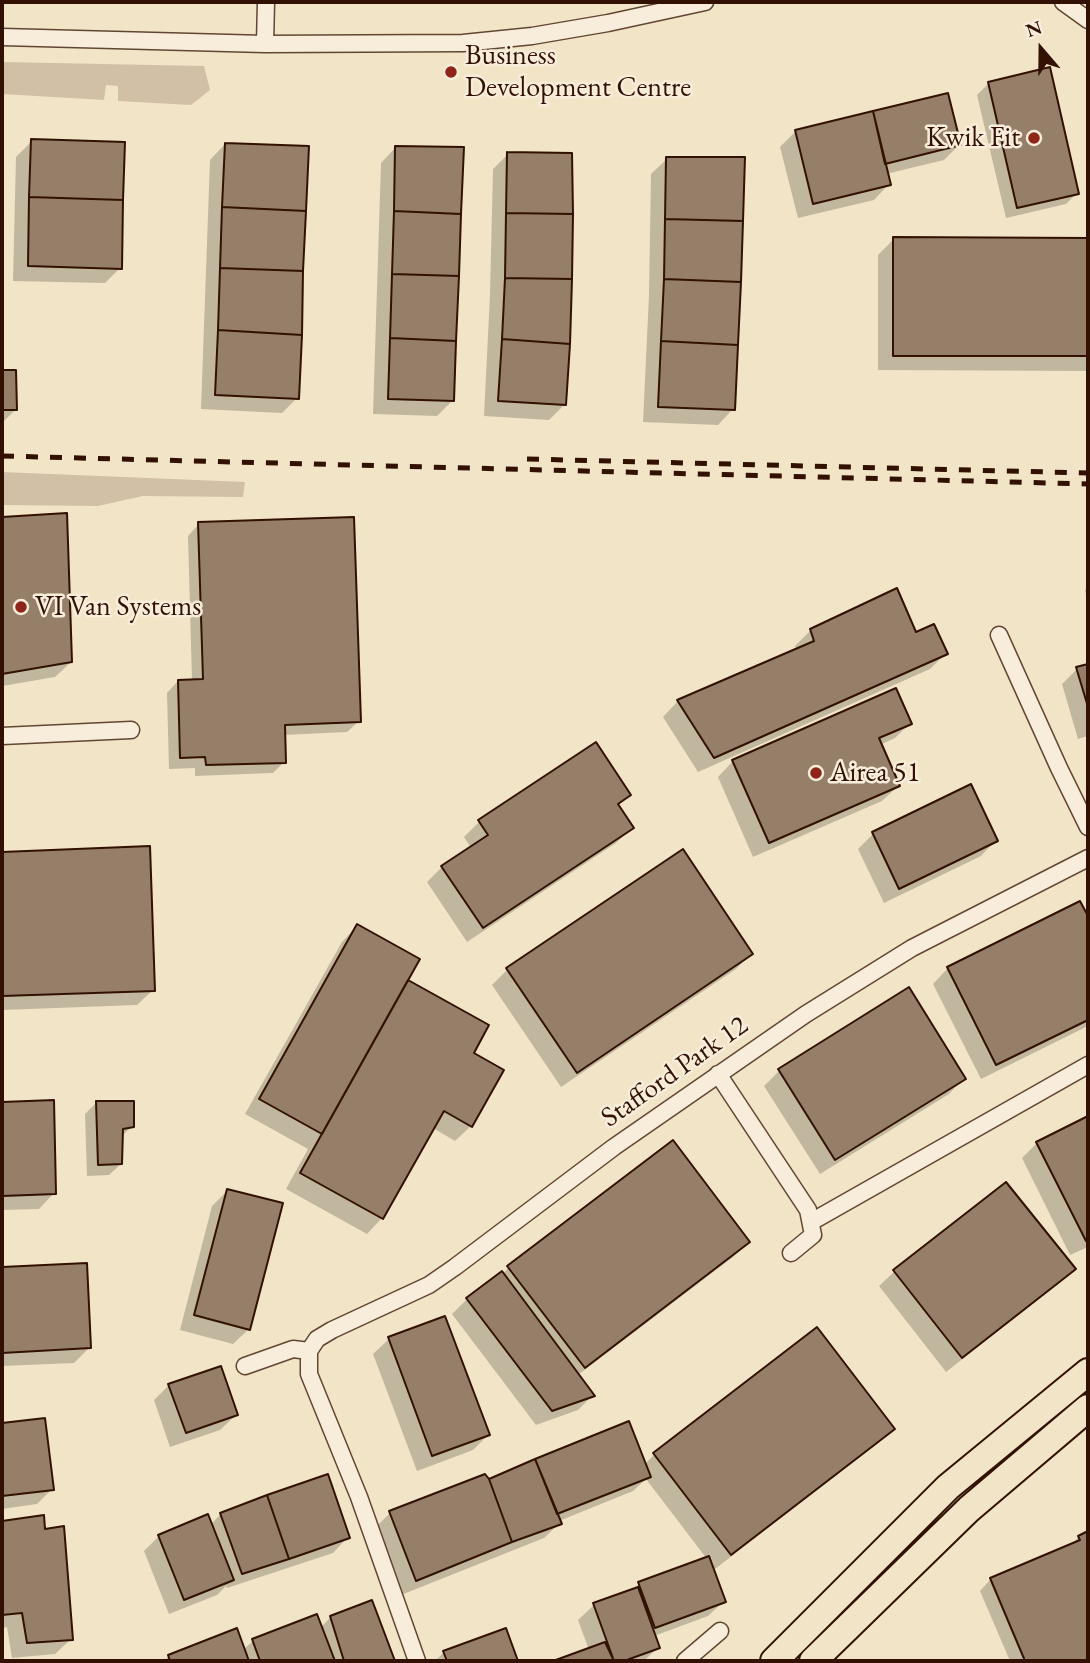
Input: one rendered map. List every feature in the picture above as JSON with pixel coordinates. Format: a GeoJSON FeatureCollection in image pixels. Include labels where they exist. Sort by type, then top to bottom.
{"type":"FeatureCollection","features":[{"type":"Feature","properties":{"kind":"highway"},"geometry":{"type":"LineString","coordinates":[[775,1661],[948,1487],[1088,1372]]}},
{"type":"Feature","properties":{"kind":"highway"},"geometry":{"type":"LineString","coordinates":[[813,1661],[969,1509],[1088,1408]]}},
{"type":"Feature","properties":{"kind":"street"},"geometry":{"type":"LineString","coordinates":[[265,44],[267,2]]}},
{"type":"Feature","properties":{"kind":"street"},"geometry":{"type":"LineString","coordinates":[[2,37],[265,44],[463,43],[532,36],[705,2]]}},
{"type":"Feature","properties":{"kind":"street"},"geometry":{"type":"LineString","coordinates":[[1063,2],[1088,20]]}},
{"type":"Feature","properties":{"kind":"street"},"geometry":{"type":"LineString","coordinates":[[999,635],[1088,827]]}},
{"type":"Feature","properties":{"kind":"street"},"geometry":{"type":"LineString","coordinates":[[2,736],[131,730]]}},
{"type":"Feature","properties":{"kind":"street","name":"Stafford Park 12"},"geometry":{"type":"LineString","coordinates":[[309,1351],[317,1339],[332,1330],[429,1285],[614,1147],[806,1014],[912,948],[1088,859]]}},
{"type":"Feature","properties":{"kind":"street"},"geometry":{"type":"LineString","coordinates":[[811,1222],[1088,1065]]}},
{"type":"Feature","properties":{"kind":"street"},"geometry":{"type":"LineString","coordinates":[[718,1074],[808,1210],[813,1235],[791,1253]]}},
{"type":"Feature","properties":{"kind":"street"},"geometry":{"type":"LineString","coordinates":[[245,1366],[293,1349],[309,1351],[309,1374],[359,1497],[417,1661]]}},
{"type":"Feature","properties":{"kind":"street"},"geometry":{"type":"LineString","coordinates":[[685,1661],[720,1632]]}},
{"type":"Feature","properties":{"kind":"shaded area"},"geometry":{"type":"Polygon","coordinates":[[[2,62],[204,66],[210,90],[191,105],[118,101],[118,86],[106,85],[104,100],[2,94],[2,62]]]}},
{"type":"Feature","properties":{"kind":"shaded area"},"geometry":{"type":"Polygon","coordinates":[[[2,472],[245,482],[243,497],[143,496],[98,506],[2,505],[2,472]]]}},
{"type":"Feature","properties":{"kind":"building","name":"Kwik Fit"},"geometry":{"type":"Polygon","coordinates":[[[1050,67],[1079,194],[1017,208],[988,82],[1050,67]]]}},
{"type":"Feature","properties":{"kind":"building"},"geometry":{"type":"Polygon","coordinates":[[[948,93],[961,145],[885,164],[873,111],[948,93]]]}},
{"type":"Feature","properties":{"kind":"building"},"geometry":{"type":"Polygon","coordinates":[[[873,111],[891,185],[813,204],[795,130],[873,111]]]}},
{"type":"Feature","properties":{"kind":"building"},"geometry":{"type":"Polygon","coordinates":[[[31,139],[125,142],[123,200],[29,197],[31,139]]]}},
{"type":"Feature","properties":{"kind":"building"},"geometry":{"type":"Polygon","coordinates":[[[225,143],[309,146],[306,211],[222,207],[225,143]]]}},
{"type":"Feature","properties":{"kind":"building"},"geometry":{"type":"Polygon","coordinates":[[[395,146],[464,147],[461,214],[394,211],[395,146]]]}},
{"type":"Feature","properties":{"kind":"building"},"geometry":{"type":"Polygon","coordinates":[[[507,152],[572,153],[573,214],[506,213],[507,152]]]}},
{"type":"Feature","properties":{"kind":"building"},"geometry":{"type":"Polygon","coordinates":[[[666,157],[745,157],[743,221],[665,219],[666,157]]]}},
{"type":"Feature","properties":{"kind":"building"},"geometry":{"type":"Polygon","coordinates":[[[29,197],[123,200],[122,269],[28,266],[29,197]]]}},
{"type":"Feature","properties":{"kind":"building"},"geometry":{"type":"Polygon","coordinates":[[[222,207],[306,211],[303,271],[220,268],[222,207]]]}},
{"type":"Feature","properties":{"kind":"building"},"geometry":{"type":"Polygon","coordinates":[[[394,211],[461,214],[459,276],[392,274],[394,211]]]}},
{"type":"Feature","properties":{"kind":"building"},"geometry":{"type":"Polygon","coordinates":[[[506,213],[573,214],[572,279],[505,278],[506,213]]]}},
{"type":"Feature","properties":{"kind":"building"},"geometry":{"type":"Polygon","coordinates":[[[665,219],[743,221],[741,282],[664,279],[665,219]]]}},
{"type":"Feature","properties":{"kind":"building"},"geometry":{"type":"Polygon","coordinates":[[[893,237],[1088,238],[1088,356],[893,356],[893,237]]]}},
{"type":"Feature","properties":{"kind":"building"},"geometry":{"type":"Polygon","coordinates":[[[220,268],[303,271],[302,335],[218,330],[220,268]]]}},
{"type":"Feature","properties":{"kind":"building"},"geometry":{"type":"Polygon","coordinates":[[[392,274],[459,276],[456,341],[390,338],[392,274]]]}},
{"type":"Feature","properties":{"kind":"building"},"geometry":{"type":"Polygon","coordinates":[[[505,278],[572,279],[570,344],[502,339],[505,278]]]}},
{"type":"Feature","properties":{"kind":"building"},"geometry":{"type":"Polygon","coordinates":[[[664,279],[741,282],[738,345],[661,341],[664,279]]]}},
{"type":"Feature","properties":{"kind":"building"},"geometry":{"type":"Polygon","coordinates":[[[218,330],[302,335],[299,399],[215,395],[218,330]]]}},
{"type":"Feature","properties":{"kind":"building"},"geometry":{"type":"Polygon","coordinates":[[[390,338],[456,341],[454,401],[388,399],[390,338]]]}},
{"type":"Feature","properties":{"kind":"building"},"geometry":{"type":"Polygon","coordinates":[[[502,339],[570,344],[566,405],[498,401],[502,339]]]}},
{"type":"Feature","properties":{"kind":"building"},"geometry":{"type":"Polygon","coordinates":[[[661,341],[738,345],[735,410],[658,407],[661,341]]]}},
{"type":"Feature","properties":{"kind":"building"},"geometry":{"type":"Polygon","coordinates":[[[2,370],[16,370],[17,410],[2,410],[2,370]]]}},
{"type":"Feature","properties":{"kind":"building"},"geometry":{"type":"Polygon","coordinates":[[[67,513],[72,662],[2,674],[2,517],[67,513]]]}},
{"type":"Feature","properties":{"kind":"building"},"geometry":{"type":"Polygon","coordinates":[[[354,517],[361,722],[285,725],[286,763],[206,765],[205,757],[180,758],[178,680],[203,679],[198,522],[354,517]]]}},
{"type":"Feature","properties":{"kind":"building"},"geometry":{"type":"Polygon","coordinates":[[[897,588],[916,632],[934,624],[948,654],[714,758],[677,700],[814,641],[810,629],[897,588]]]}},
{"type":"Feature","properties":{"kind":"building"},"geometry":{"type":"Polygon","coordinates":[[[1088,664],[1088,707],[1076,667],[1088,664]]]}},
{"type":"Feature","properties":{"kind":"building","name":"Airea 51"},"geometry":{"type":"Polygon","coordinates":[[[896,688],[912,724],[879,738],[900,786],[769,843],[732,760],[896,688]]]}},
{"type":"Feature","properties":{"kind":"building"},"geometry":{"type":"Polygon","coordinates":[[[596,742],[631,795],[618,804],[634,828],[483,928],[441,866],[488,835],[478,820],[596,742]]]}},
{"type":"Feature","properties":{"kind":"building"},"geometry":{"type":"Polygon","coordinates":[[[971,784],[998,841],[899,889],[872,832],[971,784]]]}},
{"type":"Feature","properties":{"kind":"building"},"geometry":{"type":"Polygon","coordinates":[[[150,846],[155,991],[2,996],[2,852],[150,846]]]}},
{"type":"Feature","properties":{"kind":"building"},"geometry":{"type":"Polygon","coordinates":[[[683,849],[753,954],[577,1073],[506,968],[683,849]]]}},
{"type":"Feature","properties":{"kind":"building"},"geometry":{"type":"Polygon","coordinates":[[[1080,901],[1088,916],[1088,1020],[996,1065],[947,967],[1080,901]]]}},
{"type":"Feature","properties":{"kind":"building"},"geometry":{"type":"Polygon","coordinates":[[[357,924],[420,959],[322,1134],[259,1099],[357,924]]]}},
{"type":"Feature","properties":{"kind":"building"},"geometry":{"type":"Polygon","coordinates":[[[408,980],[489,1025],[474,1053],[504,1070],[472,1127],[444,1111],[383,1219],[300,1173],[408,980]]]}},
{"type":"Feature","properties":{"kind":"building"},"geometry":{"type":"Polygon","coordinates":[[[909,987],[966,1079],[835,1160],[778,1069],[909,987]]]}},
{"type":"Feature","properties":{"kind":"building"},"geometry":{"type":"Polygon","coordinates":[[[54,1100],[56,1194],[2,1196],[2,1102],[54,1100]]]}},
{"type":"Feature","properties":{"kind":"building"},"geometry":{"type":"Polygon","coordinates":[[[96,1101],[134,1101],[134,1127],[123,1129],[122,1164],[98,1165],[96,1101]]]}},
{"type":"Feature","properties":{"kind":"building"},"geometry":{"type":"Polygon","coordinates":[[[1088,1116],[1088,1240],[1086,1241],[1036,1142],[1088,1116]]]}},
{"type":"Feature","properties":{"kind":"building"},"geometry":{"type":"Polygon","coordinates":[[[673,1140],[750,1242],[585,1368],[507,1266],[673,1140]]]}},
{"type":"Feature","properties":{"kind":"building"},"geometry":{"type":"Polygon","coordinates":[[[1006,1182],[1076,1269],[962,1358],[893,1270],[1006,1182]]]}},
{"type":"Feature","properties":{"kind":"building"},"geometry":{"type":"Polygon","coordinates":[[[227,1189],[283,1203],[250,1330],[194,1315],[227,1189]]]}},
{"type":"Feature","properties":{"kind":"building"},"geometry":{"type":"Polygon","coordinates":[[[87,1263],[91,1348],[2,1353],[2,1267],[87,1263]]]}},
{"type":"Feature","properties":{"kind":"building"},"geometry":{"type":"Polygon","coordinates":[[[502,1271],[595,1396],[552,1411],[466,1298],[502,1271]]]}},
{"type":"Feature","properties":{"kind":"building"},"geometry":{"type":"Polygon","coordinates":[[[445,1316],[490,1435],[432,1456],[388,1337],[445,1316]]]}},
{"type":"Feature","properties":{"kind":"building"},"geometry":{"type":"Polygon","coordinates":[[[817,1327],[895,1429],[731,1555],[653,1453],[817,1327]]]}},
{"type":"Feature","properties":{"kind":"building"},"geometry":{"type":"Polygon","coordinates":[[[221,1366],[238,1415],[186,1433],[168,1384],[221,1366]]]}},
{"type":"Feature","properties":{"kind":"building"},"geometry":{"type":"Polygon","coordinates":[[[45,1418],[54,1490],[2,1496],[2,1423],[45,1418]]]}},
{"type":"Feature","properties":{"kind":"building"},"geometry":{"type":"Polygon","coordinates":[[[629,1421],[651,1477],[557,1514],[535,1459],[629,1421]]]}},
{"type":"Feature","properties":{"kind":"building"},"geometry":{"type":"Polygon","coordinates":[[[535,1459],[562,1524],[512,1542],[489,1479],[535,1459]]]}},
{"type":"Feature","properties":{"kind":"building"},"geometry":{"type":"Polygon","coordinates":[[[328,1474],[350,1538],[289,1559],[267,1495],[328,1474]]]}},
{"type":"Feature","properties":{"kind":"building"},"geometry":{"type":"Polygon","coordinates":[[[485,1474],[512,1542],[416,1581],[389,1511],[485,1474]]]}},
{"type":"Feature","properties":{"kind":"building"},"geometry":{"type":"Polygon","coordinates":[[[267,1495],[289,1559],[242,1574],[220,1513],[267,1495]]]}},
{"type":"Feature","properties":{"kind":"building"},"geometry":{"type":"Polygon","coordinates":[[[208,1514],[234,1580],[184,1600],[158,1535],[208,1514]]]}},
{"type":"Feature","properties":{"kind":"building"},"geometry":{"type":"Polygon","coordinates":[[[44,1515],[45,1529],[64,1526],[73,1640],[27,1643],[22,1613],[2,1615],[2,1521],[44,1515]]]}},
{"type":"Feature","properties":{"kind":"building"},"geometry":{"type":"Polygon","coordinates":[[[1088,1531],[1088,1661],[1025,1661],[990,1578],[1080,1540],[1078,1536],[1088,1531]]]}},
{"type":"Feature","properties":{"kind":"building"},"geometry":{"type":"Polygon","coordinates":[[[709,1556],[726,1602],[655,1628],[638,1582],[709,1556]]]}},
{"type":"Feature","properties":{"kind":"building"},"geometry":{"type":"Polygon","coordinates":[[[638,1587],[660,1648],[624,1661],[614,1661],[593,1603],[638,1587]]]}},
{"type":"Feature","properties":{"kind":"building"},"geometry":{"type":"Polygon","coordinates":[[[372,1600],[395,1661],[344,1661],[330,1616],[372,1600]]]}},
{"type":"Feature","properties":{"kind":"building"},"geometry":{"type":"Polygon","coordinates":[[[317,1614],[335,1661],[260,1661],[252,1639],[317,1614]]]}},
{"type":"Feature","properties":{"kind":"building"},"geometry":{"type":"Polygon","coordinates":[[[237,1628],[249,1661],[170,1661],[168,1655],[237,1628]]]}},
{"type":"Feature","properties":{"kind":"building"},"geometry":{"type":"Polygon","coordinates":[[[506,1628],[518,1661],[447,1661],[443,1651],[506,1628]]]}},
{"type":"Feature","properties":{"kind":"building"},"geometry":{"type":"Polygon","coordinates":[[[605,1642],[614,1661],[553,1661],[605,1642]]]}},
{"type":"Feature","properties":{"kind":"railway"},"geometry":{"type":"LineString","coordinates":[[2,456],[1088,484]]}},
{"type":"Feature","properties":{"kind":"railway"},"geometry":{"type":"LineString","coordinates":[[527,459],[1088,473]]}},
{"type":"Feature","properties":{"kind":"place","name":"Business Development Centre"},"geometry":{"type":"Point","coordinates":[451,72]}},
{"type":"Feature","properties":{"kind":"place","name":"Kwik Fit"},"geometry":{"type":"Point","coordinates":[1034,138]}},
{"type":"Feature","properties":{"kind":"place","name":"VI Van Systems"},"geometry":{"type":"Point","coordinates":[21,607]}},
{"type":"Feature","properties":{"kind":"place","name":"Airea 51"},"geometry":{"type":"Point","coordinates":[816,773]}}]}
